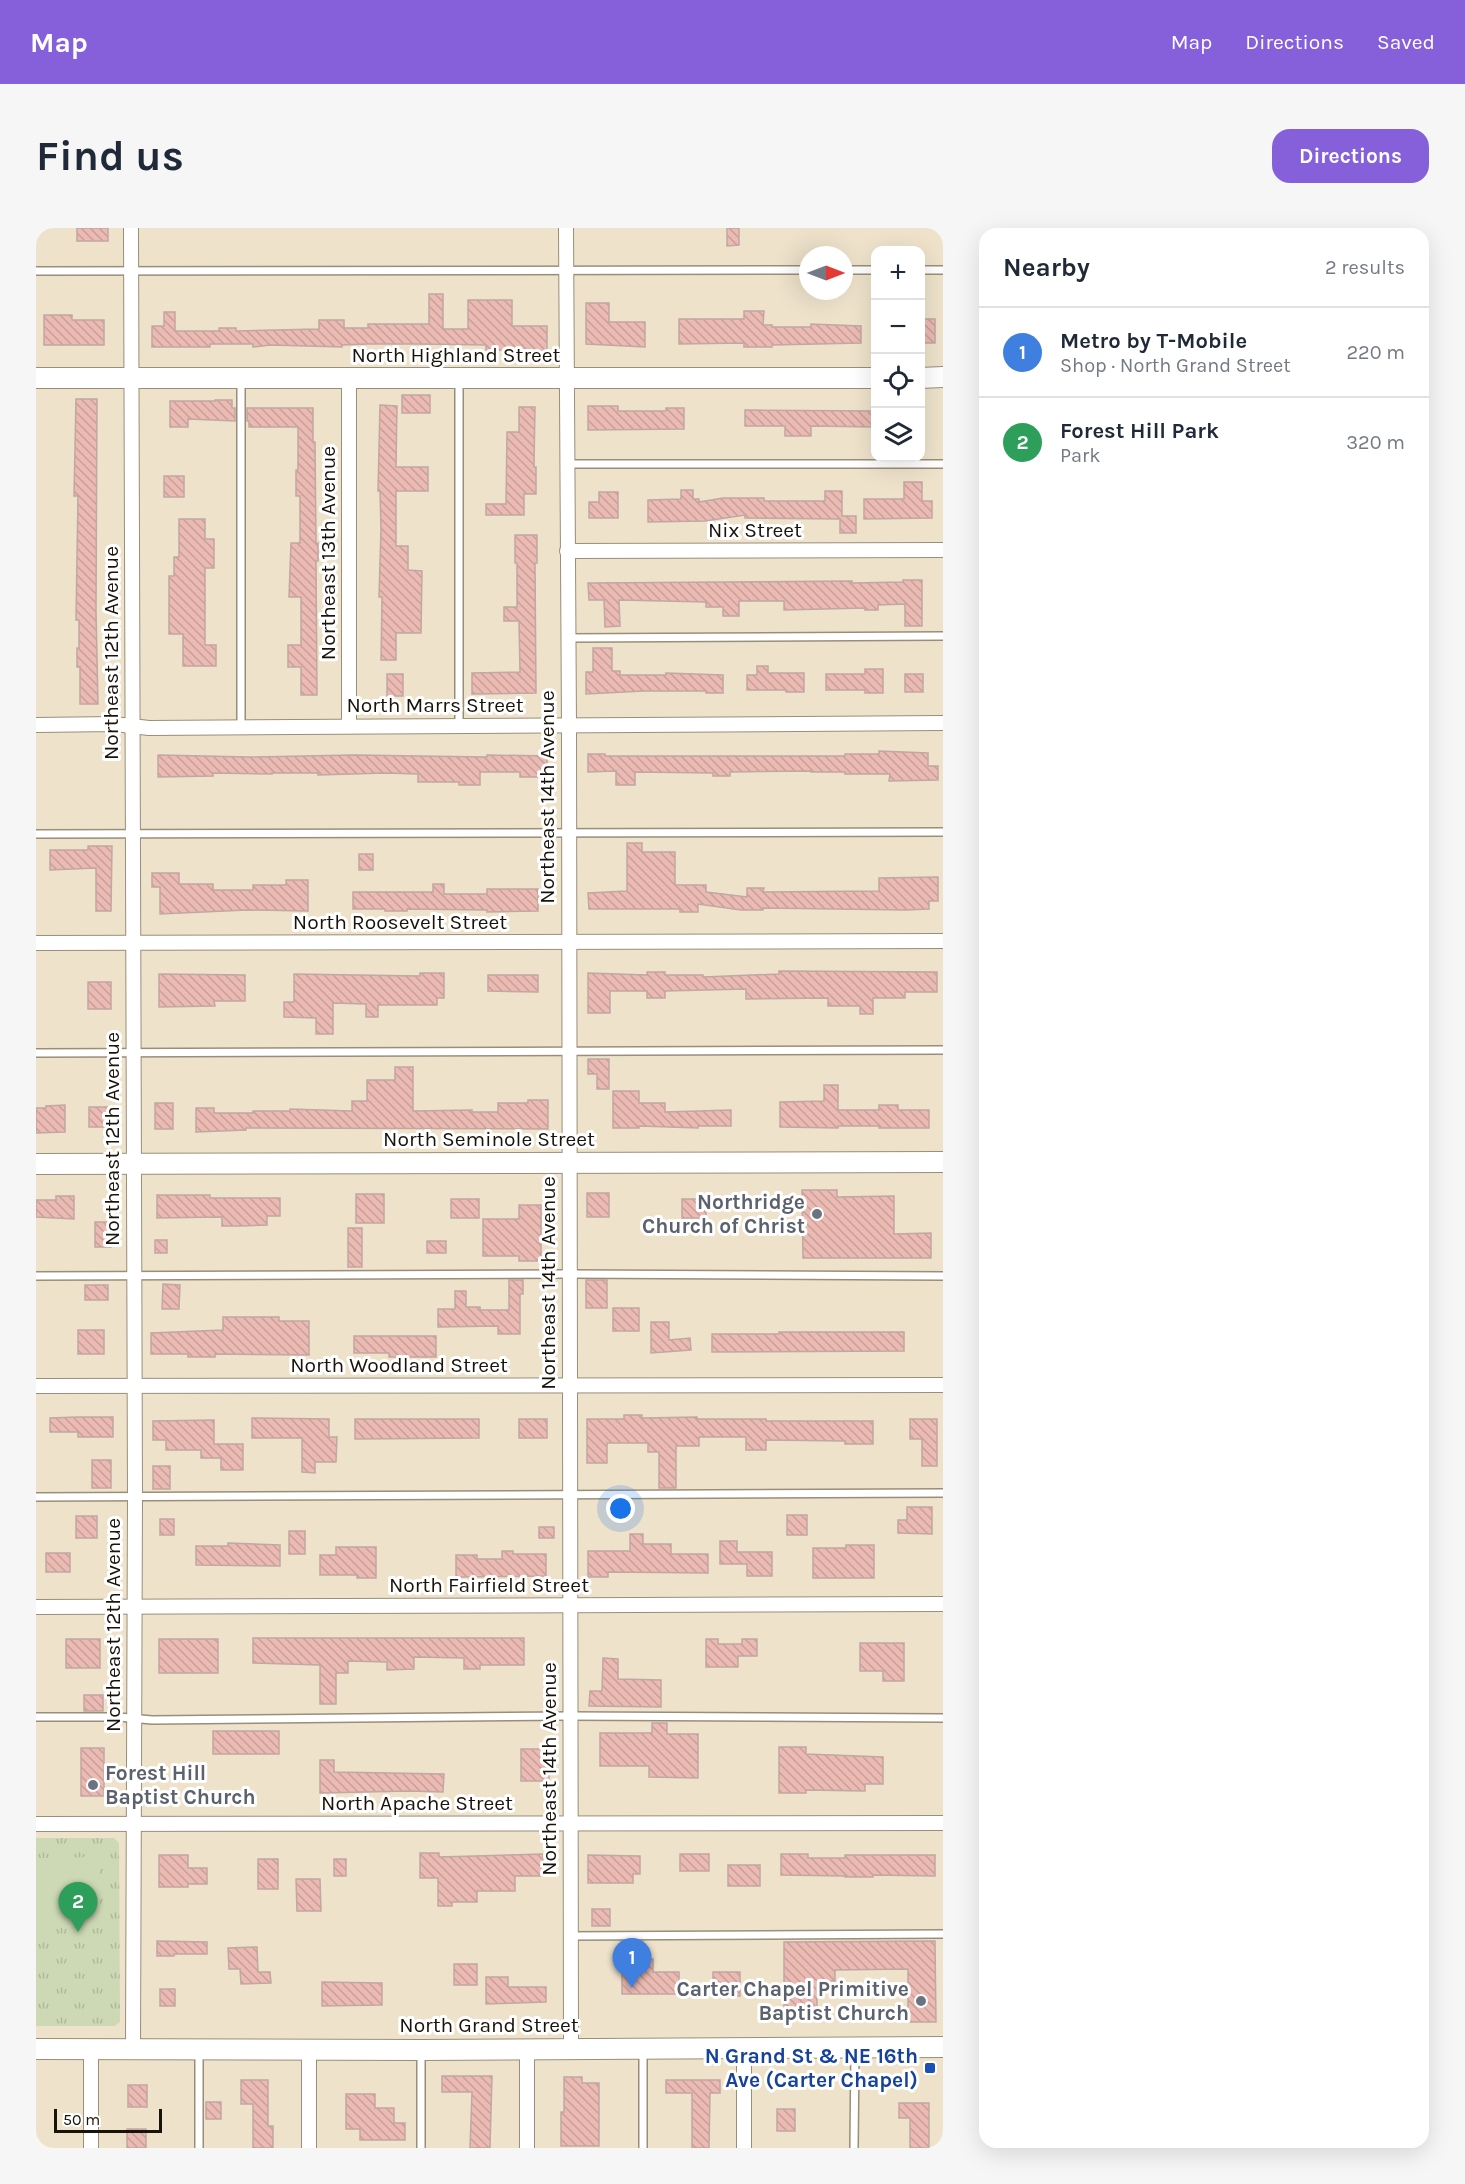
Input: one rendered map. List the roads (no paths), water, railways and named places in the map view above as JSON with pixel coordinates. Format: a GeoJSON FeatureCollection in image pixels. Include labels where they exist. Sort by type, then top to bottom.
{"type":"FeatureCollection","features":[{"type":"Feature","properties":{"kind":"street","name":"Northeast 12th Avenue"},"geometry":{"type":"LineString","coordinates":[[131,228],[131,943],[135,1496],[133,2049]]}},
{"type":"Feature","properties":{"kind":"street","name":"Northeast 14th Avenue"},"geometry":{"type":"LineString","coordinates":[[566,228],[571,2049]]}},
{"type":"Feature","properties":{"kind":"street"},"geometry":{"type":"LineString","coordinates":[[925,378],[943,377]]}},
{"type":"Feature","properties":{"kind":"street","name":"North Highland Street"},"geometry":{"type":"LineString","coordinates":[[36,378],[349,380],[871,378]]}},
{"type":"Feature","properties":{"kind":"street","name":"Northeast 13th Avenue"},"geometry":{"type":"LineString","coordinates":[[349,380],[349,726]]}},
{"type":"Feature","properties":{"kind":"street","name":"Nix Street"},"geometry":{"type":"LineString","coordinates":[[567,551],[943,550]]}},
{"type":"Feature","properties":{"kind":"street","name":"North Marrs Street"},"geometry":{"type":"LineString","coordinates":[[36,724],[149,728],[943,723]]}},
{"type":"Feature","properties":{"kind":"street","name":"North Roosevelt Street"},"geometry":{"type":"LineString","coordinates":[[36,943],[943,941]]}},
{"type":"Feature","properties":{"kind":"street","name":"North Seminole Street"},"geometry":{"type":"LineString","coordinates":[[36,1164],[943,1162]]}},
{"type":"Feature","properties":{"kind":"street","name":"North Woodland Street"},"geometry":{"type":"LineString","coordinates":[[36,1386],[943,1385]]}},
{"type":"Feature","properties":{"kind":"street","name":"North Fairfield Street"},"geometry":{"type":"LineString","coordinates":[[36,1607],[943,1604]]}},
{"type":"Feature","properties":{"kind":"street","name":"North Apache Street"},"geometry":{"type":"LineString","coordinates":[[36,1824],[943,1823]]}},
{"type":"Feature","properties":{"kind":"street","name":"North Grand Street"},"geometry":{"type":"LineString","coordinates":[[36,2049],[527,2050],[943,2047]]}},
{"type":"Feature","properties":{"kind":"street"},"geometry":{"type":"LineString","coordinates":[[744,2048],[744,2148]]}},
{"type":"Feature","properties":{"kind":"street"},"geometry":{"type":"LineString","coordinates":[[91,2049],[91,2148]]}},
{"type":"Feature","properties":{"kind":"street"},"geometry":{"type":"LineString","coordinates":[[309,2049],[309,2148]]}},
{"type":"Feature","properties":{"kind":"street"},"geometry":{"type":"LineString","coordinates":[[527,2050],[527,2148]]}},
{"type":"Feature","properties":{"kind":"lane"},"geometry":{"type":"LineString","coordinates":[[36,271],[799,270]]}},
{"type":"Feature","properties":{"kind":"lane"},"geometry":{"type":"LineString","coordinates":[[853,270],[871,270]]}},
{"type":"Feature","properties":{"kind":"lane"},"geometry":{"type":"LineString","coordinates":[[925,270],[943,270]]}},
{"type":"Feature","properties":{"kind":"lane"},"geometry":{"type":"LineString","coordinates":[[459,378],[459,726]]}},
{"type":"Feature","properties":{"kind":"lane"},"geometry":{"type":"LineString","coordinates":[[241,380],[241,726]]}},
{"type":"Feature","properties":{"kind":"lane"},"geometry":{"type":"LineString","coordinates":[[567,464],[943,464]]}},
{"type":"Feature","properties":{"kind":"lane"},"geometry":{"type":"LineString","coordinates":[[568,638],[943,636]]}},
{"type":"Feature","properties":{"kind":"lane"},"geometry":{"type":"LineString","coordinates":[[36,834],[943,832]]}},
{"type":"Feature","properties":{"kind":"lane"},"geometry":{"type":"LineString","coordinates":[[36,1053],[943,1050]]}},
{"type":"Feature","properties":{"kind":"lane"},"geometry":{"type":"LineString","coordinates":[[36,1276],[569,1274],[943,1276]]}},
{"type":"Feature","properties":{"kind":"lane"},"geometry":{"type":"LineString","coordinates":[[36,1497],[943,1493]]}},
{"type":"Feature","properties":{"kind":"lane"},"geometry":{"type":"LineString","coordinates":[[36,1717],[135,1719],[569,1716],[943,1718]]}},
{"type":"Feature","properties":{"kind":"lane"},"geometry":{"type":"LineString","coordinates":[[570,1936],[943,1934]]}},
{"type":"Feature","properties":{"kind":"lane"},"geometry":{"type":"LineString","coordinates":[[854,2148],[855,2048]]}},
{"type":"Feature","properties":{"kind":"lane"},"geometry":{"type":"LineString","coordinates":[[643,2049],[643,2148]]}},
{"type":"Feature","properties":{"kind":"lane"},"geometry":{"type":"LineString","coordinates":[[199,2050],[199,2148]]}},
{"type":"Feature","properties":{"kind":"lane"},"geometry":{"type":"LineString","coordinates":[[421,2050],[421,2148]]}},
{"type":"Feature","properties":{"kind":"place","name":"Northridge Church of Christ"},"geometry":{"type":"Point","coordinates":[817,1214]}},
{"type":"Feature","properties":{"kind":"place","name":"Forest Hill Baptist Church"},"geometry":{"type":"Point","coordinates":[93,1785]}},
{"type":"Feature","properties":{"kind":"place","name":"Forest Hill Park"},"geometry":{"type":"Point","coordinates":[78,1932]}},
{"type":"Feature","properties":{"kind":"place","name":"Metro by T-Mobile"},"geometry":{"type":"Point","coordinates":[632,1988]}},
{"type":"Feature","properties":{"kind":"place","name":"Carter Chapel Primitive Baptist Church"},"geometry":{"type":"Point","coordinates":[921,2001]}},
{"type":"Feature","properties":{"kind":"place","name":"N Grand St & NE 16th Ave (Carter Chapel)"},"geometry":{"type":"Point","coordinates":[930,2068]}}]}
